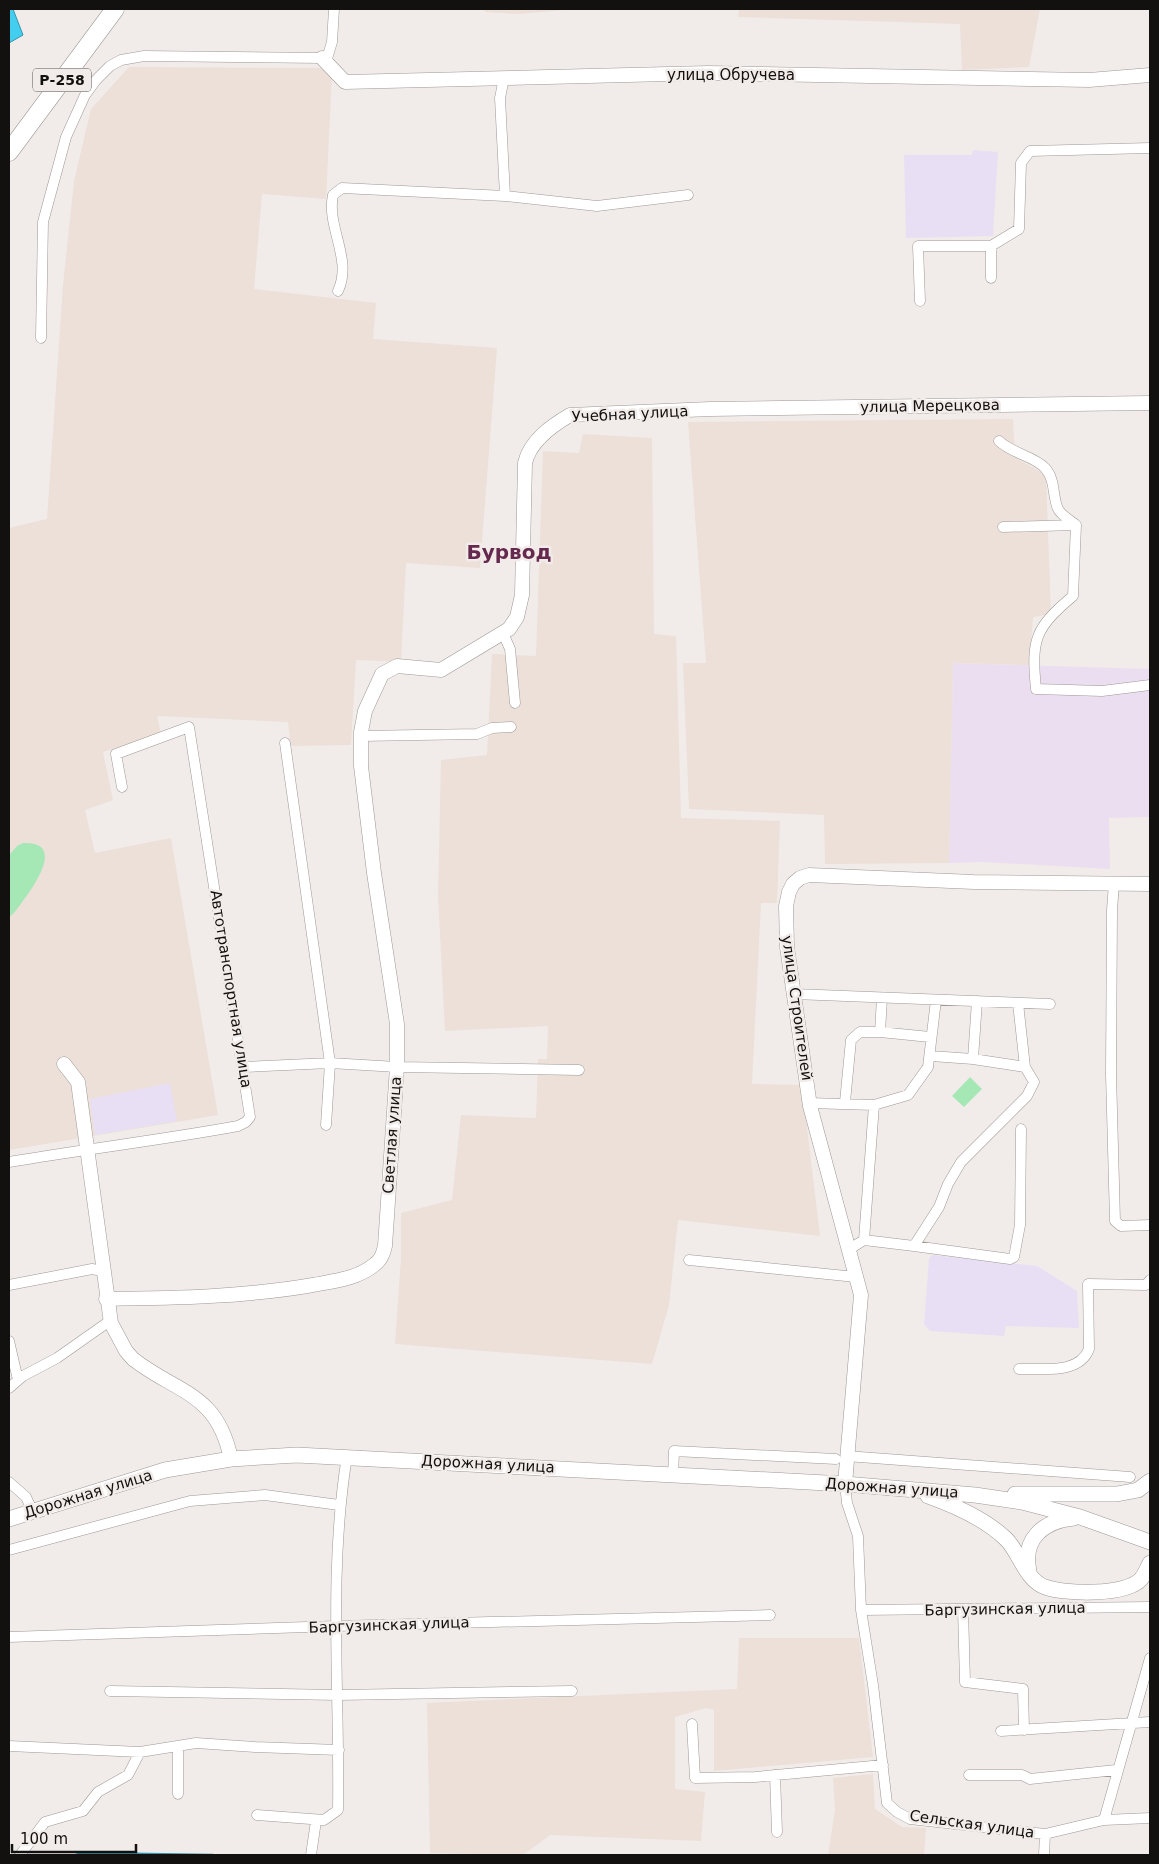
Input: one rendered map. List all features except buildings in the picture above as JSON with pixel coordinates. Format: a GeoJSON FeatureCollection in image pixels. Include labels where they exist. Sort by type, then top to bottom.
{"type":"FeatureCollection","features":[{"type":"Feature","properties":{"kind":"highway","name":"Р-258"},"geometry":{"type":"LineString","coordinates":[[9,152],[115,9]]}},
{"type":"Feature","properties":{"kind":"main road","name":"Дорожная улица"},"geometry":{"type":"LineString","coordinates":[[9,1519],[32,1510],[165,1470],[231,1459],[297,1455],[347,1456],[673,1476],[845,1484],[975,1495],[1022,1502],[1080,1517],[1150,1542]]}},
{"type":"Feature","properties":{"kind":"main road"},"geometry":{"type":"LineString","coordinates":[[1015,1494],[1085,1492],[1117,1494],[1138,1490],[1150,1481]]}},
{"type":"Feature","properties":{"kind":"main road"},"geometry":{"type":"LineString","coordinates":[[906,1488],[946,1502],[980,1520],[1007,1540],[1029,1573],[1044,1587],[1073,1592],[1114,1590],[1127,1587],[1141,1579],[1150,1563]]}},
{"type":"Feature","properties":{"kind":"main road","name":"Дорожная улица"},"geometry":{"type":"LineString","coordinates":[[975,1495],[1015,1494],[1070,1506],[1150,1533]]}},
{"type":"Feature","properties":{"kind":"main road"},"geometry":{"type":"LineString","coordinates":[[1029,1573],[1026,1557],[1036,1534],[1049,1524],[1062,1519],[1080,1517]]}},
{"type":"Feature","properties":{"kind":"street"},"geometry":{"type":"LineString","coordinates":[[41,338],[43,222],[66,137],[85,95],[96,80],[110,66],[121,60],[144,56],[324,60],[332,42],[334,9]]}},
{"type":"Feature","properties":{"kind":"street","name":"улица Обручева"},"geometry":{"type":"LineString","coordinates":[[324,60],[345,82],[708,74],[1089,80],[1150,75]]}},
{"type":"Feature","properties":{"kind":"street"},"geometry":{"type":"LineString","coordinates":[[504,78],[500,98],[506,196]]}},
{"type":"Feature","properties":{"kind":"street"},"geometry":{"type":"LineString","coordinates":[[920,301],[918,246],[991,246],[1019,229],[1021,164],[1030,151],[1150,148]]}},
{"type":"Feature","properties":{"kind":"street"},"geometry":{"type":"LineString","coordinates":[[338,291],[343,257],[332,220],[331,202],[333,195],[342,188],[506,196],[597,206],[688,195]]}},
{"type":"Feature","properties":{"kind":"street"},"geometry":{"type":"LineString","coordinates":[[991,246],[991,278]]}},
{"type":"Feature","properties":{"kind":"street","name":"улица Мерецкова"},"geometry":{"type":"LineString","coordinates":[[710,409],[1150,403]]}},
{"type":"Feature","properties":{"kind":"street","name":"Учебная улица"},"geometry":{"type":"LineString","coordinates":[[361,734],[365,711],[382,674],[397,666],[441,670],[509,629],[517,617],[522,595],[524,463],[527,452],[554,424],[570,414],[710,409]]}},
{"type":"Feature","properties":{"kind":"street"},"geometry":{"type":"LineString","coordinates":[[999,441],[1013,452],[1036,461],[1045,468],[1051,476],[1058,510],[1076,525]]}},
{"type":"Feature","properties":{"kind":"street"},"geometry":{"type":"LineString","coordinates":[[1003,527],[1076,525]]}},
{"type":"Feature","properties":{"kind":"street"},"geometry":{"type":"LineString","coordinates":[[1076,525],[1073,596],[1044,622],[1040,629],[1035,648],[1036,689],[1102,691],[1150,684]]}},
{"type":"Feature","properties":{"kind":"street"},"geometry":{"type":"LineString","coordinates":[[503,633],[510,649],[515,703]]}},
{"type":"Feature","properties":{"kind":"street","name":"Автотранспортная улица"},"geometry":{"type":"LineString","coordinates":[[9,1162],[86,1148],[169,1139],[246,1122],[250,1117],[244,1067],[189,727],[116,754],[122,787]]}},
{"type":"Feature","properties":{"kind":"street"},"geometry":{"type":"LineString","coordinates":[[361,734],[476,734],[492,728],[511,727]]}},
{"type":"Feature","properties":{"kind":"street","name":"Светлая улица"},"geometry":{"type":"LineString","coordinates":[[106,1299],[218,1297],[274,1292],[346,1278],[375,1265],[382,1256],[385,1246],[397,1067],[397,1024],[364,803],[361,734]]}},
{"type":"Feature","properties":{"kind":"street"},"geometry":{"type":"LineString","coordinates":[[285,742],[330,1063],[326,1125]]}},
{"type":"Feature","properties":{"kind":"street","name":"улица Строителей"},"geometry":{"type":"LineString","coordinates":[[845,1484],[841,1458],[860,1294],[809,1103],[786,947],[786,906],[793,884],[800,878],[809,876],[974,882],[1150,884]]}},
{"type":"Feature","properties":{"kind":"street"},"geometry":{"type":"LineString","coordinates":[[1114,883],[1112,910],[1111,1074],[1115,1221],[1121,1226],[1150,1225]]}},
{"type":"Feature","properties":{"kind":"street"},"geometry":{"type":"LineString","coordinates":[[794,994],[1050,1004]]}},
{"type":"Feature","properties":{"kind":"street"},"geometry":{"type":"LineString","coordinates":[[880,1032],[882,998]]}},
{"type":"Feature","properties":{"kind":"street"},"geometry":{"type":"LineString","coordinates":[[809,1103],[845,1102],[874,1105],[908,1095],[928,1067],[931,1056],[930,1037],[936,1000]]}},
{"type":"Feature","properties":{"kind":"street"},"geometry":{"type":"LineString","coordinates":[[973,1059],[977,1001]]}},
{"type":"Feature","properties":{"kind":"street"},"geometry":{"type":"LineString","coordinates":[[914,1246],[939,1207],[948,1184],[961,1162],[1027,1096],[1034,1082],[1024,1067],[1018,1003]]}},
{"type":"Feature","properties":{"kind":"street"},"geometry":{"type":"LineString","coordinates":[[845,1102],[851,1040],[855,1034],[860,1032],[880,1032],[930,1037]]}},
{"type":"Feature","properties":{"kind":"street"},"geometry":{"type":"LineString","coordinates":[[931,1056],[973,1059],[1024,1067]]}},
{"type":"Feature","properties":{"kind":"street"},"geometry":{"type":"LineString","coordinates":[[244,1067],[330,1063],[397,1067],[579,1070]]}},
{"type":"Feature","properties":{"kind":"street"},"geometry":{"type":"LineString","coordinates":[[64,1064],[78,1082],[110,1320],[126,1351],[133,1359],[195,1396],[207,1408],[228,1442],[231,1459]]}},
{"type":"Feature","properties":{"kind":"street"},"geometry":{"type":"LineString","coordinates":[[864,1240],[874,1105]]}},
{"type":"Feature","properties":{"kind":"street"},"geometry":{"type":"LineString","coordinates":[[848,1250],[864,1240],[1010,1259],[1014,1257],[1020,1225],[1021,1129]]}},
{"type":"Feature","properties":{"kind":"street"},"geometry":{"type":"LineString","coordinates":[[689,1260],[856,1277]]}},
{"type":"Feature","properties":{"kind":"street"},"geometry":{"type":"LineString","coordinates":[[9,1286],[92,1269],[102,1271]]}},
{"type":"Feature","properties":{"kind":"street"},"geometry":{"type":"LineString","coordinates":[[1019,1369],[1068,1368],[1082,1361],[1089,1348],[1088,1284],[1146,1285],[1150,1280]]}},
{"type":"Feature","properties":{"kind":"street"},"geometry":{"type":"LineString","coordinates":[[9,1388],[18,1380],[57,1358],[110,1320]]}},
{"type":"Feature","properties":{"kind":"street"},"geometry":{"type":"LineString","coordinates":[[9,1341],[18,1380]]}},
{"type":"Feature","properties":{"kind":"street"},"geometry":{"type":"LineString","coordinates":[[673,1476],[674,1451],[841,1458],[1130,1477]]}},
{"type":"Feature","properties":{"kind":"street"},"geometry":{"type":"LineString","coordinates":[[257,1815],[316,1821],[330,1818],[338,1810],[337,1626],[339,1505],[347,1456]]}},
{"type":"Feature","properties":{"kind":"street"},"geometry":{"type":"LineString","coordinates":[[9,1482],[26,1497],[32,1510]]}},
{"type":"Feature","properties":{"kind":"street"},"geometry":{"type":"LineString","coordinates":[[692,1724],[695,1778],[775,1775],[883,1765],[860,1610],[858,1536],[847,1503],[845,1484]]}},
{"type":"Feature","properties":{"kind":"street"},"geometry":{"type":"LineString","coordinates":[[9,1550],[190,1502],[265,1495],[339,1505]]}},
{"type":"Feature","properties":{"kind":"street","name":"Баргузинская улица"},"geometry":{"type":"LineString","coordinates":[[860,1610],[1150,1607]]}},
{"type":"Feature","properties":{"kind":"street"},"geometry":{"type":"LineString","coordinates":[[963,1609],[965,1682],[1023,1689],[1024,1730]]}},
{"type":"Feature","properties":{"kind":"street","name":"Баргузинская улица"},"geometry":{"type":"LineString","coordinates":[[9,1637],[337,1626],[770,1615]]}},
{"type":"Feature","properties":{"kind":"street"},"geometry":{"type":"LineString","coordinates":[[1104,1820],[1116,1770],[1150,1658]]}},
{"type":"Feature","properties":{"kind":"street"},"geometry":{"type":"LineString","coordinates":[[110,1691],[338,1695],[572,1691]]}},
{"type":"Feature","properties":{"kind":"street"},"geometry":{"type":"LineString","coordinates":[[1001,1731],[1150,1722]]}},
{"type":"Feature","properties":{"kind":"street"},"geometry":{"type":"LineString","coordinates":[[9,1746],[140,1752],[196,1742],[255,1747],[339,1750]]}},
{"type":"Feature","properties":{"kind":"street"},"geometry":{"type":"LineString","coordinates":[[178,1746],[178,1794]]}},
{"type":"Feature","properties":{"kind":"street"},"geometry":{"type":"LineString","coordinates":[[20,1855],[44,1822],[83,1811],[98,1792],[128,1775],[140,1752]]}},
{"type":"Feature","properties":{"kind":"street","name":"Сельская улица"},"geometry":{"type":"LineString","coordinates":[[883,1765],[887,1803],[897,1812],[910,1819],[1044,1834],[1104,1820],[1150,1818]]}},
{"type":"Feature","properties":{"kind":"street"},"geometry":{"type":"LineString","coordinates":[[969,1774],[1022,1775],[1030,1778],[1116,1770]]}},
{"type":"Feature","properties":{"kind":"street"},"geometry":{"type":"LineString","coordinates":[[775,1775],[777,1832]]}},
{"type":"Feature","properties":{"kind":"street"},"geometry":{"type":"LineString","coordinates":[[311,1855],[316,1821]]}},
{"type":"Feature","properties":{"kind":"street"},"geometry":{"type":"LineString","coordinates":[[1044,1834],[1044,1855]]}},
{"type":"Feature","properties":{"kind":"shaded area"},"geometry":{"type":"Polygon","coordinates":[[[484,9],[577,9],[518,14],[485,12],[484,9]]]}},
{"type":"Feature","properties":{"kind":"shaded area"},"geometry":{"type":"Polygon","coordinates":[[[739,9],[1040,9],[1029,67],[962,70],[960,24],[738,17],[739,9]]]}},
{"type":"Feature","properties":{"kind":"shaded area"},"geometry":{"type":"Polygon","coordinates":[[[129,67],[325,68],[332,74],[326,199],[262,194],[254,289],[376,303],[373,339],[497,348],[480,568],[406,563],[401,662],[356,660],[351,745],[291,746],[288,722],[157,716],[161,734],[103,752],[113,800],[85,810],[95,853],[171,838],[218,1115],[9,1150],[9,528],[47,519],[63,285],[74,181],[91,109],[129,67]]]}},
{"type":"Feature","properties":{"kind":"shaded area"},"geometry":{"type":"Polygon","coordinates":[[[973,150],[998,152],[993,236],[906,238],[904,155],[972,155],[973,150]]]}},
{"type":"Feature","properties":{"kind":"shaded area"},"geometry":{"type":"Polygon","coordinates":[[[1013,419],[1015,457],[1046,475],[1051,614],[1033,617],[1029,665],[953,663],[949,863],[825,864],[824,815],[689,809],[683,663],[706,663],[688,422],[1013,419]]]}},
{"type":"Feature","properties":{"kind":"shaded area"},"geometry":{"type":"Polygon","coordinates":[[[583,434],[652,438],[654,634],[676,636],[681,818],[780,821],[777,903],[761,903],[752,1084],[802,1085],[820,1236],[678,1220],[669,1305],[652,1364],[395,1344],[401,1258],[401,1213],[452,1200],[461,1115],[536,1118],[538,1059],[547,1059],[548,1026],[445,1031],[438,895],[441,760],[487,755],[492,654],[536,656],[543,451],[579,453],[583,434]]]}},
{"type":"Feature","properties":{"kind":"shaded area"},"geometry":{"type":"Polygon","coordinates":[[[953,663],[1150,669],[1150,817],[1109,818],[1110,869],[982,862],[949,863],[953,663]]]}},
{"type":"Feature","properties":{"kind":"shaded area"},"geometry":{"type":"Polygon","coordinates":[[[170,1083],[177,1121],[95,1135],[90,1099],[170,1083]]]}},
{"type":"Feature","properties":{"kind":"shaded area"},"geometry":{"type":"Polygon","coordinates":[[[932,1255],[1037,1266],[1077,1291],[1079,1328],[1006,1326],[1004,1336],[930,1331],[924,1324],[929,1259],[932,1255]]]}},
{"type":"Feature","properties":{"kind":"shaded area"},"geometry":{"type":"Polygon","coordinates":[[[739,1638],[859,1638],[873,1757],[714,1771],[714,1710],[706,1708],[675,1717],[675,1789],[705,1792],[701,1841],[550,1835],[523,1855],[430,1853],[427,1703],[737,1689],[739,1638]]]}},
{"type":"Feature","properties":{"kind":"shaded area"},"geometry":{"type":"Polygon","coordinates":[[[873,1774],[875,1809],[902,1827],[926,1828],[924,1855],[828,1855],[835,1810],[833,1778],[873,1774]]]}},
{"type":"Feature","properties":{"kind":"green space"},"geometry":{"type":"Polygon","coordinates":[[[23,843],[37,845],[44,851],[45,860],[35,884],[9,917],[9,855],[17,846],[23,843]]]}},
{"type":"Feature","properties":{"kind":"green space"},"geometry":{"type":"Polygon","coordinates":[[[970,1077],[982,1089],[964,1107],[952,1096],[970,1077]]]}},
{"type":"Feature","properties":{"kind":"water"},"geometry":{"type":"Polygon","coordinates":[[[9,9],[13,9],[23,35],[9,43],[9,9]]]}},
{"type":"Feature","properties":{"kind":"waterway"},"geometry":{"type":"LineString","coordinates":[[76,1855],[82,1853],[213,1855]]}},
{"type":"Feature","properties":{"kind":"district","name":"Бурвод"},"geometry":{"type":"Point","coordinates":[509,552]}}]}
